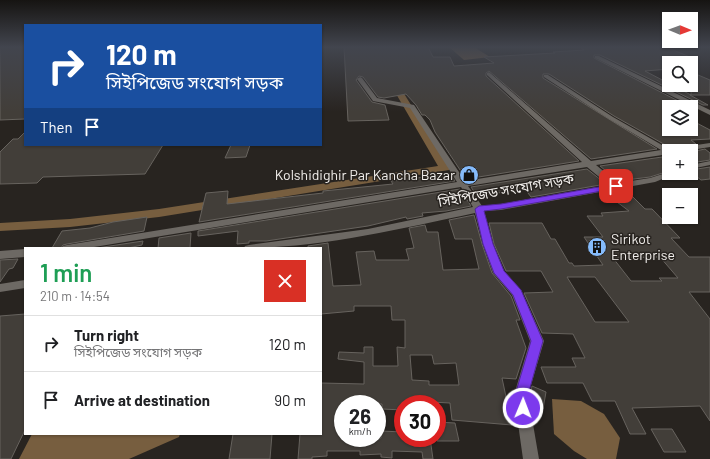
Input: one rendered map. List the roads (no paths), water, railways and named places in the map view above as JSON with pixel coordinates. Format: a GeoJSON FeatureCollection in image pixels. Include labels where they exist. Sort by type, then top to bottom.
{"type":"FeatureCollection","features":[{"type":"Feature","properties":{"kind":"street"},"geometry":{"type":"LineString","coordinates":[[620,68],[710,113]]}},
{"type":"Feature","properties":{"kind":"street"},"geometry":{"type":"LineString","coordinates":[[489,74],[572,150],[590,163],[616,186]]}},
{"type":"Feature","properties":{"kind":"street"},"geometry":{"type":"LineString","coordinates":[[546,76],[610,118],[662,147]]}},
{"type":"Feature","properties":{"kind":"street"},"geometry":{"type":"LineString","coordinates":[[360,79],[375,100],[412,106],[479,209],[488,244],[499,273],[517,293],[537,341],[521,395],[531,459]]}},
{"type":"Feature","properties":{"kind":"street"},"geometry":{"type":"LineString","coordinates":[[698,147],[710,145]]}},
{"type":"Feature","properties":{"kind":"street"},"geometry":{"type":"LineString","coordinates":[[73,247],[662,152]]}},
{"type":"Feature","properties":{"kind":"street"},"geometry":{"type":"LineString","coordinates":[[698,166],[710,163]]}},
{"type":"Feature","properties":{"kind":"street","name":"সিইপিজেড সংযোগ সড়ক"},"geometry":{"type":"LineString","coordinates":[[256,247],[368,232],[479,209],[501,207],[652,180],[662,177]]}},
{"type":"Feature","properties":{"kind":"street"},"geometry":{"type":"LineString","coordinates":[[0,255],[24,253]]}},
{"type":"Feature","properties":{"kind":"street"},"geometry":{"type":"LineString","coordinates":[[0,288],[24,284]]}},
{"type":"Feature","properties":{"kind":"waterway"},"geometry":{"type":"LineString","coordinates":[[0,227],[70,223],[159,213],[445,168],[399,92]]}},
{"type":"Feature","properties":{"kind":"place","name":"Kolshidighir Par Kancha Bazar"},"geometry":{"type":"Point","coordinates":[469,175]}},
{"type":"Feature","properties":{"kind":"place","name":"Sirikot Enterprise"},"geometry":{"type":"Point","coordinates":[597,247]}}]}
